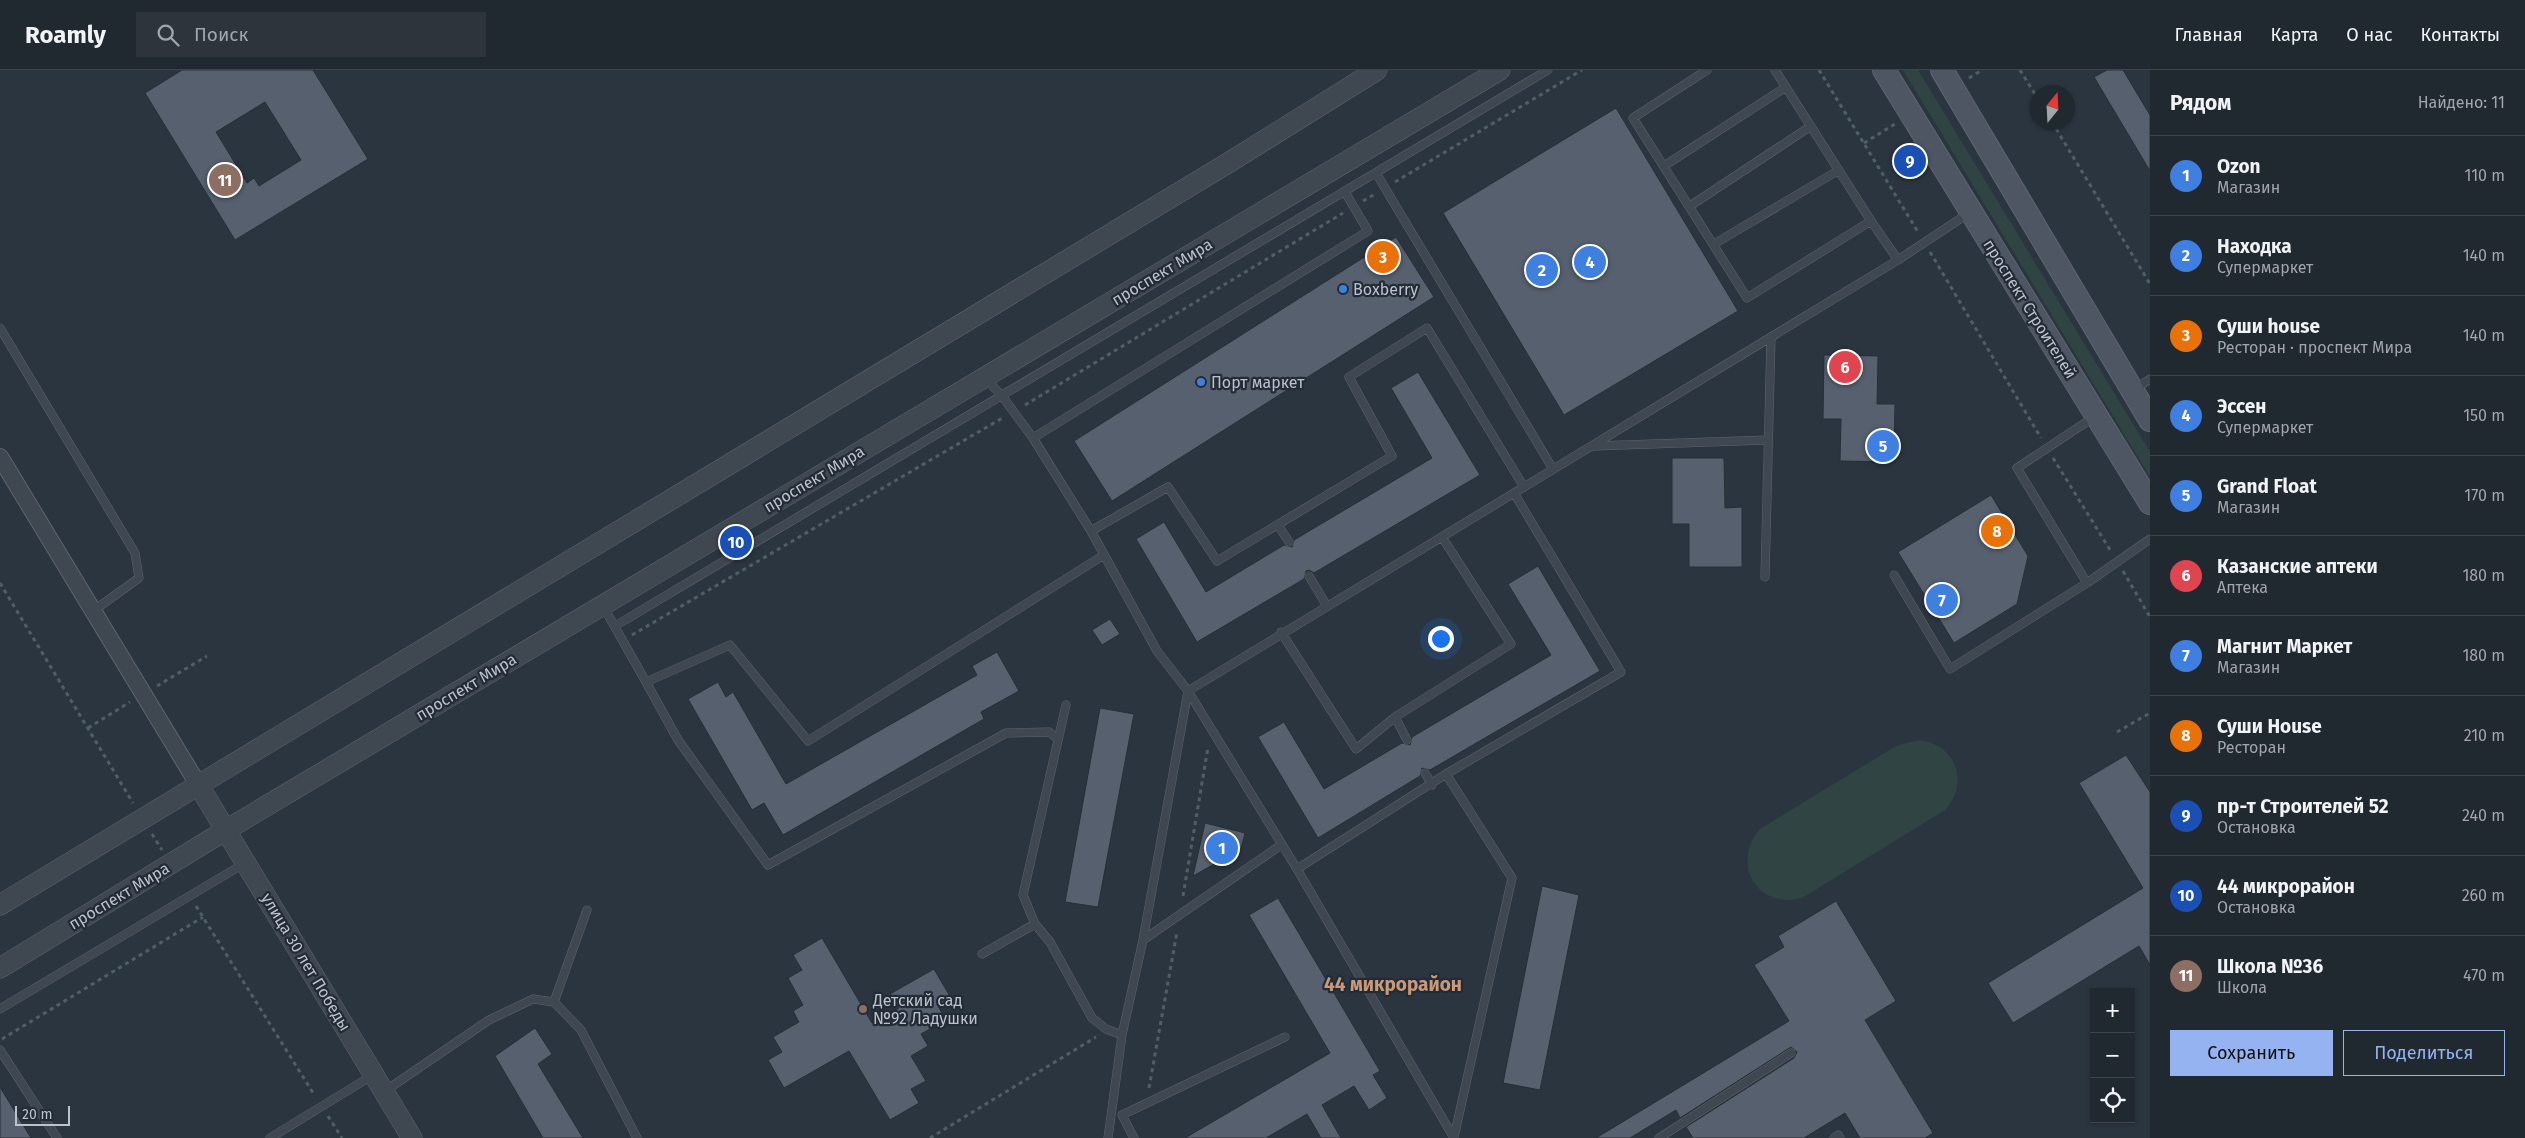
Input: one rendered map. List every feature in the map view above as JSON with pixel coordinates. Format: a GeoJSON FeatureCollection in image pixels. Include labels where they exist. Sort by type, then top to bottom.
{"type":"FeatureCollection","features":[{"type":"Feature","properties":{"kind":"main road","name":"проспект Строителей"},"geometry":{"type":"LineString","coordinates":[[1884,70],[2150,503]]}},
{"type":"Feature","properties":{"kind":"main road"},"geometry":{"type":"LineString","coordinates":[[1942,70],[2141,385],[2150,420]]}},
{"type":"Feature","properties":{"kind":"street"},"geometry":{"type":"LineString","coordinates":[[0,905],[1228,163],[1376,70]]}},
{"type":"Feature","properties":{"kind":"street","name":"проспект Мира"},"geometry":{"type":"LineString","coordinates":[[0,968],[226,830],[1500,70]]}},
{"type":"Feature","properties":{"kind":"street"},"geometry":{"type":"LineString","coordinates":[[0,457],[199,786]]}},
{"type":"Feature","properties":{"kind":"street","name":"улица 30 лет Победы"},"geometry":{"type":"LineString","coordinates":[[199,786],[412,1138]]}},
{"type":"Feature","properties":{"kind":"lane"},"geometry":{"type":"LineString","coordinates":[[615,626],[1548,70]]}},
{"type":"Feature","properties":{"kind":"lane"},"geometry":{"type":"LineString","coordinates":[[1707,70],[1633,118],[1714,244],[1746,298],[1871,221]]}},
{"type":"Feature","properties":{"kind":"lane"},"geometry":{"type":"LineString","coordinates":[[1775,70],[1898,260]]}},
{"type":"Feature","properties":{"kind":"lane"},"geometry":{"type":"LineString","coordinates":[[1664,166],[1786,87]]}},
{"type":"Feature","properties":{"kind":"lane"},"geometry":{"type":"LineString","coordinates":[[1690,206],[1811,126]]}},
{"type":"Feature","properties":{"kind":"lane"},"geometry":{"type":"LineString","coordinates":[[1714,244],[1839,170]]}},
{"type":"Feature","properties":{"kind":"lane"},"geometry":{"type":"LineString","coordinates":[[1376,173],[1553,469]]}},
{"type":"Feature","properties":{"kind":"lane"},"geometry":{"type":"LineString","coordinates":[[1033,438],[1368,231],[1344,192]]}},
{"type":"Feature","properties":{"kind":"lane"},"geometry":{"type":"LineString","coordinates":[[1108,1138],[1122,1035],[1143,940],[1188,691],[1281,632],[1442,537],[1898,260],[1970,212]]}},
{"type":"Feature","properties":{"kind":"lane"},"geometry":{"type":"LineString","coordinates":[[0,328],[135,553],[139,578],[93,611]]}},
{"type":"Feature","properties":{"kind":"lane"},"geometry":{"type":"LineString","coordinates":[[1091,532],[1168,487],[1218,561],[1278,526],[1392,456],[1349,377],[1428,328],[1524,486]]}},
{"type":"Feature","properties":{"kind":"lane"},"geometry":{"type":"LineString","coordinates":[[1766,578],[1771,337]]}},
{"type":"Feature","properties":{"kind":"lane"},"geometry":{"type":"LineString","coordinates":[[985,378],[1002,396],[1033,438],[1091,532],[1158,651],[1188,691],[1297,869],[1454,1138]]}},
{"type":"Feature","properties":{"kind":"lane"},"geometry":{"type":"LineString","coordinates":[[2087,583],[2017,468],[2096,416]]}},
{"type":"Feature","properties":{"kind":"lane"},"geometry":{"type":"LineString","coordinates":[[1592,446],[1768,440]]}},
{"type":"Feature","properties":{"kind":"lane"},"geometry":{"type":"LineString","coordinates":[[1297,869],[1446,774],[1620,672],[1514,493]]}},
{"type":"Feature","properties":{"kind":"lane"},"geometry":{"type":"LineString","coordinates":[[1278,526],[1290,542]]}},
{"type":"Feature","properties":{"kind":"lane"},"geometry":{"type":"LineString","coordinates":[[1281,632],[1356,749],[1395,717],[1511,644],[1442,537]]}},
{"type":"Feature","properties":{"kind":"lane"},"geometry":{"type":"LineString","coordinates":[[1894,575],[1950,669],[2087,583],[2150,540]]}},
{"type":"Feature","properties":{"kind":"lane"},"geometry":{"type":"LineString","coordinates":[[646,682],[730,645],[808,741],[1104,555]]}},
{"type":"Feature","properties":{"kind":"lane"},"geometry":{"type":"LineString","coordinates":[[1310,576],[1327,606]]}},
{"type":"Feature","properties":{"kind":"lane"},"geometry":{"type":"LineString","coordinates":[[603,606],[678,740],[768,865],[1006,733],[1049,732],[1058,740]]}},
{"type":"Feature","properties":{"kind":"lane"},"geometry":{"type":"LineString","coordinates":[[1066,706],[1023,895],[1035,924],[1050,942],[1092,1018],[1106,1029],[1122,1035]]}},
{"type":"Feature","properties":{"kind":"lane"},"geometry":{"type":"LineString","coordinates":[[1395,717],[1407,740]]}},
{"type":"Feature","properties":{"kind":"lane"},"geometry":{"type":"LineString","coordinates":[[1425,772],[1432,784]]}},
{"type":"Feature","properties":{"kind":"lane"},"geometry":{"type":"LineString","coordinates":[[1446,774],[1512,878],[1454,1138]]}},
{"type":"Feature","properties":{"kind":"lane"},"geometry":{"type":"LineString","coordinates":[[1143,940],[1281,845]]}},
{"type":"Feature","properties":{"kind":"lane"},"geometry":{"type":"LineString","coordinates":[[0,1009],[246,863]]}},
{"type":"Feature","properties":{"kind":"lane"},"geometry":{"type":"LineString","coordinates":[[554,1002],[587,910]]}},
{"type":"Feature","properties":{"kind":"lane"},"geometry":{"type":"LineString","coordinates":[[982,954],[1035,924]]}},
{"type":"Feature","properties":{"kind":"lane"},"geometry":{"type":"LineString","coordinates":[[270,1138],[379,1083],[489,1020],[533,999],[554,1002],[581,1030],[637,1138]]}},
{"type":"Feature","properties":{"kind":"lane"},"geometry":{"type":"LineString","coordinates":[[1112,1117],[1122,1115],[1285,1037]]}},
{"type":"Feature","properties":{"kind":"lane"},"geometry":{"type":"LineString","coordinates":[[0,1050],[58,1138]]}},
{"type":"Feature","properties":{"kind":"lane"},"geometry":{"type":"LineString","coordinates":[[1659,1138],[1791,1053]]}},
{"type":"Feature","properties":{"kind":"lane"},"geometry":{"type":"LineString","coordinates":[[1122,1115],[1134,1138]]}},
{"type":"Feature","properties":{"kind":"lane"},"geometry":{"type":"LineString","coordinates":[[1834,1138],[1838,1135],[1840,1138]]}},
{"type":"Feature","properties":{"kind":"path"},"geometry":{"type":"LineString","coordinates":[[623,640],[1013,412],[1582,70]]}},
{"type":"Feature","properties":{"kind":"path"},"geometry":{"type":"LineString","coordinates":[[1819,70],[2150,617]]}},
{"type":"Feature","properties":{"kind":"path"},"geometry":{"type":"LineString","coordinates":[[2020,70],[2030,86]]}},
{"type":"Feature","properties":{"kind":"path"},"geometry":{"type":"LineString","coordinates":[[2057,130],[2150,284]]}},
{"type":"Feature","properties":{"kind":"path"},"geometry":{"type":"LineString","coordinates":[[2117,732],[2150,713]]}},
{"type":"Feature","properties":{"kind":"path"},"geometry":{"type":"LineString","coordinates":[[0,1040],[203,918]]}},
{"type":"Feature","properties":{"kind":"path"},"geometry":{"type":"LineString","coordinates":[[930,1138],[1091,1041],[1106,1029]]}},
{"type":"Feature","properties":{"kind":"green space"},"geometry":{"type":"Polygon","coordinates":[[[1903,70],[1918,70],[2150,452],[2150,477],[1903,70]]]}},
{"type":"Feature","properties":{"kind":"green space"},"geometry":{"type":"Polygon","coordinates":[[[1919,740],[1932,743],[1942,749],[1955,766],[1958,777],[1957,788],[1953,799],[1945,810],[1802,898],[1786,900],[1773,897],[1761,891],[1753,881],[1749,869],[1748,856],[1751,843],[1760,829],[1896,746],[1919,740]]]}},
{"type":"Feature","properties":{"kind":"building"},"geometry":{"type":"Polygon","coordinates":[[[182,70],[313,70],[368,159],[235,240],[145,93],[182,70]],[[265,102],[216,132],[247,183],[254,178],[259,186],[301,160],[265,102]]]}},
{"type":"Feature","properties":{"kind":"building"},"geometry":{"type":"Polygon","coordinates":[[[2107,70],[2123,70],[2150,115],[2150,171],[2094,77],[2107,70]]]}},
{"type":"Feature","properties":{"kind":"building"},"geometry":{"type":"Polygon","coordinates":[[[1616,108],[1738,311],[1564,415],[1443,213],[1616,108]]]}},
{"type":"Feature","properties":{"kind":"building"},"geometry":{"type":"Polygon","coordinates":[[[1396,237],[1434,297],[1112,501],[1074,441],[1396,237]]]}},
{"type":"Feature","properties":{"kind":"building"},"geometry":{"type":"Polygon","coordinates":[[[1824,355],[1878,356],[1877,404],[1895,404],[1894,462],[1840,461],[1841,419],[1823,419],[1824,355]]]}},
{"type":"Feature","properties":{"kind":"building"},"geometry":{"type":"Polygon","coordinates":[[[1418,372],[1480,475],[1314,573],[1309,570],[1306,571],[1304,579],[1197,642],[1136,539],[1164,522],[1206,592],[1284,545],[1292,547],[1294,540],[1432,458],[1391,388],[1418,372]]]}},
{"type":"Feature","properties":{"kind":"building"},"geometry":{"type":"Polygon","coordinates":[[[1672,458],[1724,458],[1725,508],[1742,507],[1742,567],[1689,567],[1689,524],[1672,524],[1672,458]]]}},
{"type":"Feature","properties":{"kind":"building"},"geometry":{"type":"Polygon","coordinates":[[[1991,495],[2028,556],[2017,604],[1954,643],[1898,552],[1991,495]]]}},
{"type":"Feature","properties":{"kind":"building"},"geometry":{"type":"Polygon","coordinates":[[[1538,566],[1600,671],[1430,770],[1422,768],[1420,776],[1318,838],[1258,737],[1284,722],[1324,789],[1402,743],[1410,745],[1412,737],[1551,655],[1508,584],[1538,566]]]}},
{"type":"Feature","properties":{"kind":"building"},"geometry":{"type":"Polygon","coordinates":[[[1110,619],[1120,634],[1102,645],[1092,630],[1110,619]]]}},
{"type":"Feature","properties":{"kind":"building"},"geometry":{"type":"Polygon","coordinates":[[[997,652],[1019,691],[981,712],[984,719],[783,835],[764,803],[752,810],[688,699],[718,682],[726,697],[733,692],[786,784],[977,675],[972,666],[997,652]]]}},
{"type":"Feature","properties":{"kind":"building"},"geometry":{"type":"Polygon","coordinates":[[[1100,708],[1134,714],[1098,907],[1065,902],[1100,708]]]}},
{"type":"Feature","properties":{"kind":"building"},"geometry":{"type":"Polygon","coordinates":[[[2126,755],[2150,792],[2150,965],[2139,946],[2013,1023],[1988,983],[2143,888],[2079,783],[2126,755]]]}},
{"type":"Feature","properties":{"kind":"building"},"geometry":{"type":"Polygon","coordinates":[[[1205,823],[1245,833],[1241,849],[1193,876],[1205,823]]]}},
{"type":"Feature","properties":{"kind":"building"},"geometry":{"type":"Polygon","coordinates":[[[1542,886],[1579,895],[1540,1090],[1503,1083],[1542,886]]]}},
{"type":"Feature","properties":{"kind":"building"},"geometry":{"type":"Polygon","coordinates":[[[1278,898],[1380,1071],[1373,1075],[1387,1098],[1369,1110],[1354,1086],[1322,1105],[1341,1138],[1321,1138],[1307,1114],[1266,1138],[1185,1138],[1330,1053],[1249,915],[1278,898]]]}},
{"type":"Feature","properties":{"kind":"building"},"geometry":{"type":"Polygon","coordinates":[[[1836,901],[1896,1001],[1865,1020],[1933,1133],[1925,1138],[1860,1138],[1845,1113],[1804,1138],[1693,1138],[1686,1127],[1794,1058],[1797,1052],[1791,1047],[1680,1118],[1676,1110],[1630,1138],[1596,1138],[1789,1021],[1754,965],[1784,947],[1778,936],[1836,901]]]}},
{"type":"Feature","properties":{"kind":"building"},"geometry":{"type":"Polygon","coordinates":[[[822,938],[872,1023],[899,1008],[890,994],[934,969],[951,998],[938,1006],[946,1020],[921,1034],[928,1046],[911,1056],[926,1081],[911,1089],[919,1103],[890,1120],[849,1051],[784,1088],[768,1060],[782,1052],[773,1037],[799,1022],[793,1011],[803,1005],[788,978],[802,970],[793,955],[822,938]]]}},
{"type":"Feature","properties":{"kind":"building"},"geometry":{"type":"Polygon","coordinates":[[[535,1028],[552,1054],[538,1064],[583,1138],[543,1138],[495,1056],[535,1028]]]}},
{"type":"Feature","properties":{"kind":"building"},"geometry":{"type":"Polygon","coordinates":[[[0,1087],[31,1138],[0,1138],[0,1087]]]}},
{"type":"Feature","properties":{"kind":"place","name":"пр-т Строителей 52"},"geometry":{"type":"Point","coordinates":[1910,161]}},
{"type":"Feature","properties":{"kind":"place","name":"Школа №36"},"geometry":{"type":"Point","coordinates":[225,180]}},
{"type":"Feature","properties":{"kind":"place","name":"Суши house"},"geometry":{"type":"Point","coordinates":[1383,257]}},
{"type":"Feature","properties":{"kind":"place","name":"Эссен"},"geometry":{"type":"Point","coordinates":[1590,262]}},
{"type":"Feature","properties":{"kind":"place","name":"Находка"},"geometry":{"type":"Point","coordinates":[1542,270]}},
{"type":"Feature","properties":{"kind":"place","name":"Boxberry"},"geometry":{"type":"Point","coordinates":[1343,289]}},
{"type":"Feature","properties":{"kind":"place","name":"Казанские аптеки"},"geometry":{"type":"Point","coordinates":[1845,367]}},
{"type":"Feature","properties":{"kind":"place","name":"Порт маркет"},"geometry":{"type":"Point","coordinates":[1201,382]}},
{"type":"Feature","properties":{"kind":"place","name":"Grand Float"},"geometry":{"type":"Point","coordinates":[1883,446]}},
{"type":"Feature","properties":{"kind":"place","name":"Суши House"},"geometry":{"type":"Point","coordinates":[1997,531]}},
{"type":"Feature","properties":{"kind":"place","name":"44 микрорайон"},"geometry":{"type":"Point","coordinates":[736,542]}},
{"type":"Feature","properties":{"kind":"place","name":"Магнит Маркет"},"geometry":{"type":"Point","coordinates":[1942,600]}},
{"type":"Feature","properties":{"kind":"place","name":"Ozon"},"geometry":{"type":"Point","coordinates":[1222,848]}},
{"type":"Feature","properties":{"kind":"place","name":"Детский сад №92 Ладушки"},"geometry":{"type":"Point","coordinates":[863,1009]}},
{"type":"Feature","properties":{"kind":"district","name":"44 микрорайон"},"geometry":{"type":"Point","coordinates":[1393,984]}}]}
